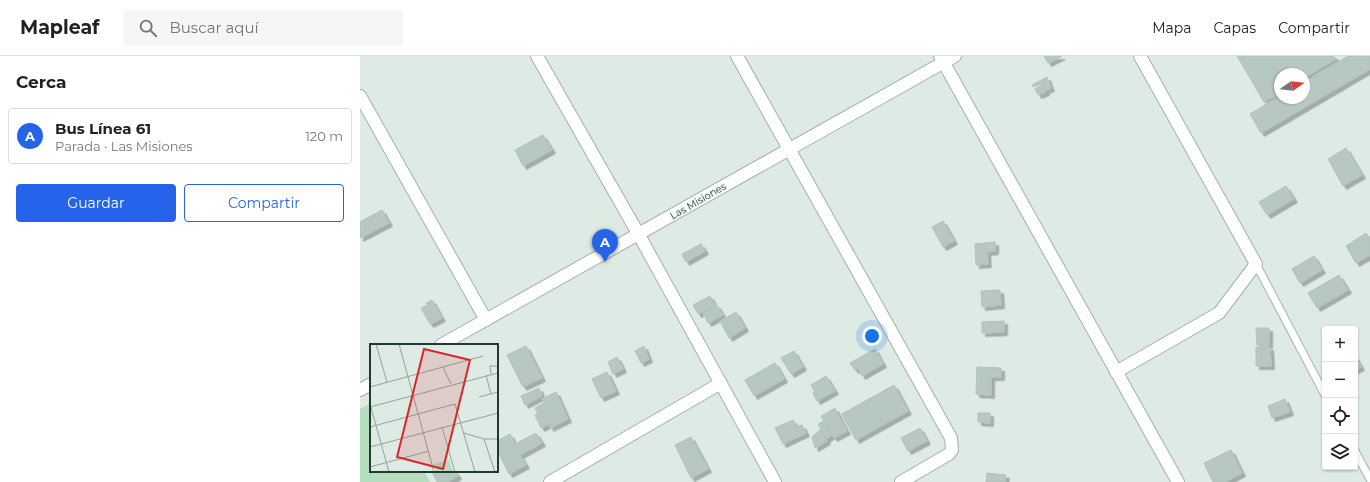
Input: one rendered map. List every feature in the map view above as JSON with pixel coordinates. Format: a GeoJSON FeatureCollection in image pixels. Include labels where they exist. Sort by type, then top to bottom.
{"type":"FeatureCollection","features":[{"type":"Feature","properties":{"kind":"street"},"geometry":{"type":"LineString","coordinates":[[537,56],[639,235],[775,482]]}},
{"type":"Feature","properties":{"kind":"street"},"geometry":{"type":"LineString","coordinates":[[738,56],[951,438],[952,450],[950,454],[901,482]]}},
{"type":"Feature","properties":{"kind":"street","name":"Las Misiones"},"geometry":{"type":"LineString","coordinates":[[443,344],[790,149],[942,59],[955,56]]}},
{"type":"Feature","properties":{"kind":"street"},"geometry":{"type":"LineString","coordinates":[[1116,372],[1220,313],[1256,264],[1140,56]]}},
{"type":"Feature","properties":{"kind":"street"},"geometry":{"type":"LineString","coordinates":[[942,59],[1178,482]]}},
{"type":"Feature","properties":{"kind":"street"},"geometry":{"type":"LineString","coordinates":[[360,96],[486,320]]}},
{"type":"Feature","properties":{"kind":"street"},"geometry":{"type":"LineString","coordinates":[[550,482],[721,383]]}},
{"type":"Feature","properties":{"kind":"street"},"geometry":{"type":"LineString","coordinates":[[360,390],[370,385]]}},
{"type":"Feature","properties":{"kind":"lane"},"geometry":{"type":"LineString","coordinates":[[1256,264],[1322,388]]}},
{"type":"Feature","properties":{"kind":"lane"},"geometry":{"type":"LineString","coordinates":[[1358,457],[1370,479]]}},
{"type":"Feature","properties":{"kind":"green space"},"geometry":{"type":"Polygon","coordinates":[[[370,404],[370,472],[425,472],[430,482],[360,482],[360,409],[370,404]]]}},
{"type":"Feature","properties":{"kind":"building"},"geometry":{"type":"Polygon","coordinates":[[[1044,56],[1062,56],[1048,63],[1044,56]]]}},
{"type":"Feature","properties":{"kind":"building"},"geometry":{"type":"Polygon","coordinates":[[[1237,56],[1334,56],[1336,59],[1310,74],[1310,68],[1274,68],[1274,96],[1264,102],[1237,56]]]}},
{"type":"Feature","properties":{"kind":"building"},"geometry":{"type":"Polygon","coordinates":[[[1348,56],[1370,56],[1370,69],[1261,133],[1250,114],[1274,100],[1274,104],[1310,104],[1310,78],[1348,56]]]}},
{"type":"Feature","properties":{"kind":"building"},"geometry":{"type":"Polygon","coordinates":[[[1047,77],[1051,88],[1046,90],[1043,83],[1033,87],[1032,85],[1047,77]]]}},
{"type":"Feature","properties":{"kind":"building"},"geometry":{"type":"Polygon","coordinates":[[[1044,85],[1046,92],[1038,95],[1035,89],[1044,85]]]}},
{"type":"Feature","properties":{"kind":"building"},"geometry":{"type":"Polygon","coordinates":[[[543,135],[552,150],[523,166],[515,150],[543,135]]]}},
{"type":"Feature","properties":{"kind":"building"},"geometry":{"type":"Polygon","coordinates":[[[1346,148],[1362,175],[1343,186],[1328,159],[1346,148]]]}},
{"type":"Feature","properties":{"kind":"building"},"geometry":{"type":"Polygon","coordinates":[[[1286,186],[1294,199],[1267,215],[1259,202],[1286,186]]]}},
{"type":"Feature","properties":{"kind":"building"},"geometry":{"type":"Polygon","coordinates":[[[382,210],[389,223],[360,238],[360,222],[382,210]]]}},
{"type":"Feature","properties":{"kind":"building"},"geometry":{"type":"Polygon","coordinates":[[[943,221],[954,241],[943,247],[932,227],[943,221]]]}},
{"type":"Feature","properties":{"kind":"building"},"geometry":{"type":"Polygon","coordinates":[[[1366,233],[1370,240],[1370,255],[1356,263],[1346,246],[1366,233]]]}},
{"type":"Feature","properties":{"kind":"building"},"geometry":{"type":"Polygon","coordinates":[[[995,242],[995,251],[987,252],[988,264],[976,265],[975,244],[995,242]]]}},
{"type":"Feature","properties":{"kind":"building"},"geometry":{"type":"Polygon","coordinates":[[[701,244],[705,251],[686,262],[682,254],[701,244]]]}},
{"type":"Feature","properties":{"kind":"building"},"geometry":{"type":"Polygon","coordinates":[[[1314,256],[1322,270],[1300,283],[1292,269],[1314,256]]]}},
{"type":"Feature","properties":{"kind":"building"},"geometry":{"type":"Polygon","coordinates":[[[1339,275],[1348,290],[1317,308],[1308,293],[1339,275]]]}},
{"type":"Feature","properties":{"kind":"building"},"geometry":{"type":"Polygon","coordinates":[[[1000,290],[1001,305],[982,307],[981,291],[1000,290]]]}},
{"type":"Feature","properties":{"kind":"building"},"geometry":{"type":"Polygon","coordinates":[[[710,296],[715,305],[698,314],[693,305],[710,296]]]}},
{"type":"Feature","properties":{"kind":"building"},"geometry":{"type":"Polygon","coordinates":[[[432,300],[442,318],[430,324],[421,308],[428,305],[426,303],[432,300]]]}},
{"type":"Feature","properties":{"kind":"building"},"geometry":{"type":"Polygon","coordinates":[[[717,305],[723,315],[708,323],[703,313],[717,305]]]}},
{"type":"Feature","properties":{"kind":"building"},"geometry":{"type":"Polygon","coordinates":[[[736,312],[745,328],[729,338],[720,321],[736,312]]]}},
{"type":"Feature","properties":{"kind":"building"},"geometry":{"type":"Polygon","coordinates":[[[1004,321],[1004,332],[982,333],[982,322],[1004,321]]]}},
{"type":"Feature","properties":{"kind":"building"},"geometry":{"type":"Polygon","coordinates":[[[1256,328],[1269,328],[1269,345],[1257,345],[1256,328]]]}},
{"type":"Feature","properties":{"kind":"building"},"geometry":{"type":"Polygon","coordinates":[[[526,346],[542,378],[523,387],[507,355],[526,346]]]}},
{"type":"Feature","properties":{"kind":"building"},"geometry":{"type":"Polygon","coordinates":[[[644,346],[649,359],[641,363],[635,351],[644,346]]]}},
{"type":"Feature","properties":{"kind":"building"},"geometry":{"type":"Polygon","coordinates":[[[1256,347],[1270,347],[1271,366],[1256,366],[1256,347]]]}},
{"type":"Feature","properties":{"kind":"building"},"geometry":{"type":"Polygon","coordinates":[[[875,349],[883,364],[862,376],[858,368],[855,370],[850,363],[875,349]]]}},
{"type":"Feature","properties":{"kind":"building"},"geometry":{"type":"Polygon","coordinates":[[[794,351],[803,367],[791,374],[781,358],[794,351]]]}},
{"type":"Feature","properties":{"kind":"building"},"geometry":{"type":"Polygon","coordinates":[[[617,357],[623,369],[613,374],[608,362],[617,357]]]}},
{"type":"Feature","properties":{"kind":"building"},"geometry":{"type":"Polygon","coordinates":[[[1358,362],[1361,367],[1358,368],[1358,362]]]}},
{"type":"Feature","properties":{"kind":"building"},"geometry":{"type":"Polygon","coordinates":[[[775,363],[784,379],[754,396],[745,380],[775,363]]]}},
{"type":"Feature","properties":{"kind":"building"},"geometry":{"type":"Polygon","coordinates":[[[977,367],[1001,368],[1001,377],[991,377],[991,395],[976,394],[977,367]]]}},
{"type":"Feature","properties":{"kind":"building"},"geometry":{"type":"Polygon","coordinates":[[[607,372],[616,391],[601,398],[592,379],[607,372]]]}},
{"type":"Feature","properties":{"kind":"building"},"geometry":{"type":"Polygon","coordinates":[[[826,376],[835,391],[817,401],[813,393],[815,392],[811,385],[826,376]]]}},
{"type":"Feature","properties":{"kind":"building"},"geometry":{"type":"Polygon","coordinates":[[[894,385],[908,411],[856,440],[842,414],[894,385]]]}},
{"type":"Feature","properties":{"kind":"building"},"geometry":{"type":"Polygon","coordinates":[[[539,388],[542,396],[525,405],[521,396],[539,388]]]}},
{"type":"Feature","properties":{"kind":"building"},"geometry":{"type":"Polygon","coordinates":[[[556,392],[568,419],[550,428],[549,424],[541,428],[535,415],[538,414],[535,408],[544,403],[542,399],[556,392]]]}},
{"type":"Feature","properties":{"kind":"building"},"geometry":{"type":"Polygon","coordinates":[[[1285,399],[1290,412],[1272,418],[1268,406],[1285,399]]]}},
{"type":"Feature","properties":{"kind":"building"},"geometry":{"type":"Polygon","coordinates":[[[835,408],[847,431],[834,438],[821,416],[835,408]]]}},
{"type":"Feature","properties":{"kind":"building"},"geometry":{"type":"Polygon","coordinates":[[[978,413],[990,413],[990,423],[978,422],[978,413]]]}},
{"type":"Feature","properties":{"kind":"building"},"geometry":{"type":"Polygon","coordinates":[[[793,420],[797,427],[802,425],[806,433],[783,444],[775,428],[793,420]]]}},
{"type":"Feature","properties":{"kind":"building"},"geometry":{"type":"Polygon","coordinates":[[[824,421],[832,435],[826,439],[818,424],[824,421]]]}},
{"type":"Feature","properties":{"kind":"building"},"geometry":{"type":"Polygon","coordinates":[[[920,428],[927,441],[908,451],[901,438],[920,428]]]}},
{"type":"Feature","properties":{"kind":"building"},"geometry":{"type":"Polygon","coordinates":[[[821,429],[827,441],[815,448],[812,437],[821,429]]]}},
{"type":"Feature","properties":{"kind":"building"},"geometry":{"type":"Polygon","coordinates":[[[536,433],[542,443],[520,455],[526,465],[509,474],[498,452],[498,440],[510,434],[515,444],[536,433]]]}},
{"type":"Feature","properties":{"kind":"building"},"geometry":{"type":"Polygon","coordinates":[[[691,437],[708,469],[691,478],[675,445],[691,437]]]}},
{"type":"Feature","properties":{"kind":"building"},"geometry":{"type":"Polygon","coordinates":[[[1231,450],[1242,473],[1225,482],[1213,482],[1204,463],[1231,450]]]}},
{"type":"Feature","properties":{"kind":"building"},"geometry":{"type":"Polygon","coordinates":[[[432,472],[456,472],[458,476],[448,482],[437,482],[432,472]]]}},
{"type":"Feature","properties":{"kind":"building"},"geometry":{"type":"Polygon","coordinates":[[[987,473],[1006,475],[1005,482],[986,482],[987,473]]]}},
{"type":"Feature","properties":{"kind":"place","name":"Bus Línea 61"},"geometry":{"type":"Point","coordinates":[605,262]}}]}
